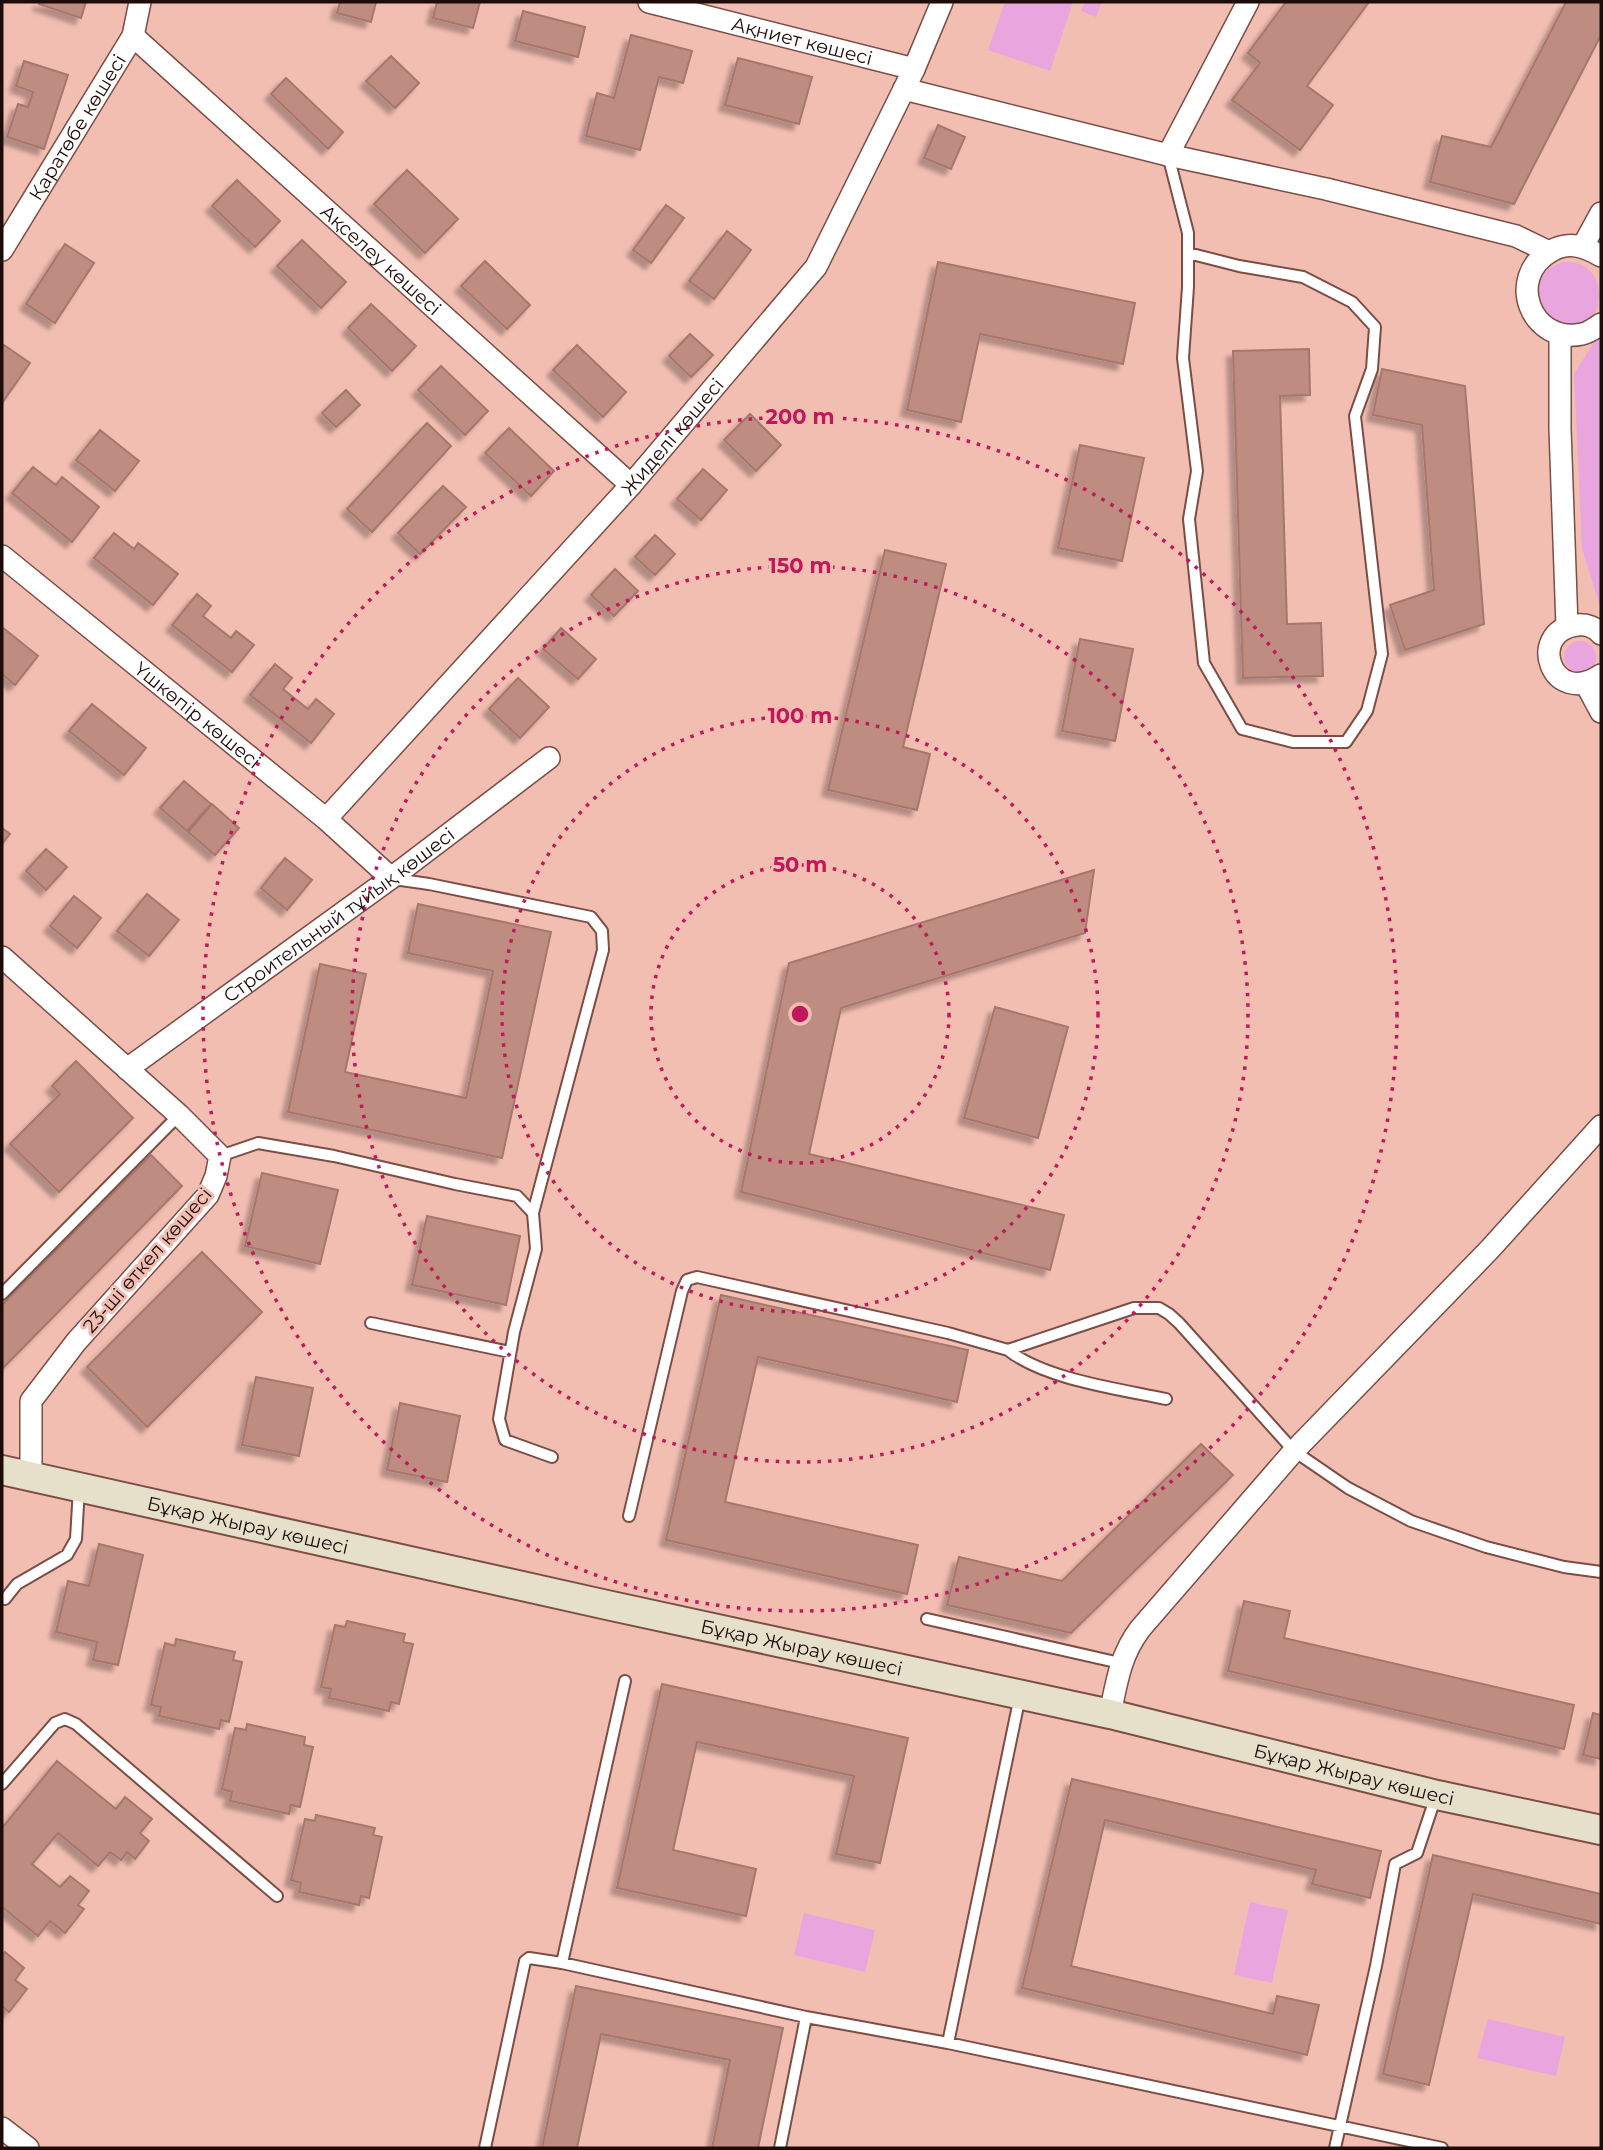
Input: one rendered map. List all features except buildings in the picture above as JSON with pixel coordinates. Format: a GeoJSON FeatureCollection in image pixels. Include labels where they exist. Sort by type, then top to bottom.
{"type":"FeatureCollection","features":[{"type":"Feature","properties":{"kind":"street","name":"Қаратөбе көшесі"},"geometry":{"type":"LineString","coordinates":[[2,250],[133,36],[141,2]]}},
{"type":"Feature","properties":{"kind":"street","name":"Ақниет көшесі"},"geometry":{"type":"LineString","coordinates":[[649,2],[914,68]]}},
{"type":"Feature","properties":{"kind":"street","name":"Жиделі көшесі"},"geometry":{"type":"LineString","coordinates":[[326,819],[631,485],[816,267],[914,68],[942,2]]}},
{"type":"Feature","properties":{"kind":"street"},"geometry":{"type":"LineString","coordinates":[[1168,155],[1248,2]]}},
{"type":"Feature","properties":{"kind":"street","name":"Ақселеу көшесі"},"geometry":{"type":"LineString","coordinates":[[133,36],[631,485]]}},
{"type":"Feature","properties":{"kind":"street"},"geometry":{"type":"LineString","coordinates":[[904,89],[1168,155],[1326,189],[1516,236],[1549,252]]}},
{"type":"Feature","properties":{"kind":"street"},"geometry":{"type":"LineString","coordinates":[[1601,214],[1592,251],[1560,246],[1539,257],[1527,278],[1527,302],[1539,322],[1560,334],[1583,334],[1601,324]]}},
{"type":"Feature","properties":{"kind":"street"},"geometry":{"type":"LineString","coordinates":[[1560,334],[1560,429],[1567,626]]}},
{"type":"Feature","properties":{"kind":"street","name":"Үшкөпір көшесі"},"geometry":{"type":"LineString","coordinates":[[2,556],[326,819],[391,878]]}},
{"type":"Feature","properties":{"kind":"street"},"geometry":{"type":"LineString","coordinates":[[1601,635],[1599,631],[1584,624],[1567,626],[1555,635],[1549,649],[1550,664],[1558,677],[1571,684],[1594,679],[1601,712]]}},
{"type":"Feature","properties":{"kind":"street","name":"Строительный тұйық көшесі"},"geometry":{"type":"LineString","coordinates":[[127,1069],[391,878],[549,758]]}},
{"type":"Feature","properties":{"kind":"street"},"geometry":{"type":"LineString","coordinates":[[2,957],[179,1115],[220,1156]]}},
{"type":"Feature","properties":{"kind":"street"},"geometry":{"type":"LineString","coordinates":[[1110,1714],[1120,1662],[1140,1629],[1294,1451],[1490,1249],[1601,1126]]}},
{"type":"Feature","properties":{"kind":"street","name":"23-ші өткел көшесі"},"geometry":{"type":"LineString","coordinates":[[31,1477],[31,1401],[76,1342],[208,1195],[220,1156]]}},
{"type":"Feature","properties":{"kind":"street","name":"Бұқар Жырау көшесі"},"geometry":{"type":"LineString","coordinates":[[2,1470],[1110,1714],[1437,1795],[1601,1830]]}},
{"type":"Feature","properties":{"kind":"street"},"geometry":{"type":"LineString","coordinates":[[2,2128],[29,2148]]}},
{"type":"Feature","properties":{"kind":"lane"},"geometry":{"type":"LineString","coordinates":[[1168,155],[1188,233],[1188,253],[1188,287],[1183,358],[1197,471],[1189,519],[1204,663],[1242,729],[1293,742],[1346,742],[1367,711],[1382,654],[1355,416],[1372,369],[1375,327],[1352,302],[1303,277],[1239,266],[1188,253]]}},
{"type":"Feature","properties":{"kind":"lane"},"geometry":{"type":"LineString","coordinates":[[391,878],[591,917],[602,931],[603,950],[533,1213],[536,1249],[510,1353],[499,1419],[505,1440],[552,1457]]}},
{"type":"Feature","properties":{"kind":"lane"},"geometry":{"type":"LineString","coordinates":[[2,1294],[179,1115]]}},
{"type":"Feature","properties":{"kind":"lane"},"geometry":{"type":"LineString","coordinates":[[220,1156],[258,1143],[334,1156],[517,1196],[533,1213]]}},
{"type":"Feature","properties":{"kind":"lane"},"geometry":{"type":"LineString","coordinates":[[629,1517],[682,1291],[684,1284],[691,1278],[948,1333],[1008,1350],[1021,1361],[1042,1370],[1166,1399]]}},
{"type":"Feature","properties":{"kind":"lane"},"geometry":{"type":"LineString","coordinates":[[1008,1350],[1134,1308],[1158,1308],[1179,1323],[1294,1451],[1348,1488],[1411,1521],[1486,1547],[1564,1567],[1601,1572]]}},
{"type":"Feature","properties":{"kind":"lane"},"geometry":{"type":"LineString","coordinates":[[371,1323],[510,1353]]}},
{"type":"Feature","properties":{"kind":"lane"},"geometry":{"type":"LineString","coordinates":[[2,1598],[5,1599],[17,1584],[67,1555],[76,1539],[79,1488]]}},
{"type":"Feature","properties":{"kind":"lane"},"geometry":{"type":"LineString","coordinates":[[927,1619],[1120,1662]]}},
{"type":"Feature","properties":{"kind":"lane"},"geometry":{"type":"LineString","coordinates":[[562,1963],[625,1681]]}},
{"type":"Feature","properties":{"kind":"lane"},"geometry":{"type":"LineString","coordinates":[[948,2043],[1021,1694]]}},
{"type":"Feature","properties":{"kind":"lane"},"geometry":{"type":"LineString","coordinates":[[2,1784],[55,1723],[65,1719],[76,1724],[277,1896]]}},
{"type":"Feature","properties":{"kind":"lane"},"geometry":{"type":"LineString","coordinates":[[1335,2148],[1376,1966],[1395,1864],[1417,1853],[1437,1795]]}},
{"type":"Feature","properties":{"kind":"lane"},"geometry":{"type":"LineString","coordinates":[[485,2148],[525,1961],[529,1958],[806,2017],[948,2043],[1442,2148]]}},
{"type":"Feature","properties":{"kind":"lane"},"geometry":{"type":"LineString","coordinates":[[780,2148],[806,2017]]}},
{"type":"Feature","properties":{"kind":"shaded area"},"geometry":{"type":"Polygon","coordinates":[[[1005,2],[1073,2],[1050,71],[988,50],[1005,2]]]}},
{"type":"Feature","properties":{"kind":"shaded area"},"geometry":{"type":"Polygon","coordinates":[[[1085,2],[1102,2],[1096,17],[1081,11],[1085,2]]]}},
{"type":"Feature","properties":{"kind":"shaded area"},"geometry":{"type":"Polygon","coordinates":[[[1562,262],[1584,266],[1594,277],[1599,291],[1598,306],[1591,319],[1571,329],[1541,317],[1536,284],[1547,270],[1562,262]]]}},
{"type":"Feature","properties":{"kind":"shaded area"},"geometry":{"type":"Polygon","coordinates":[[[1601,331],[1601,609],[1582,549],[1574,374],[1601,331]]]}},
{"type":"Feature","properties":{"kind":"shaded area"},"geometry":{"type":"Polygon","coordinates":[[[1580,641],[1591,646],[1596,657],[1591,668],[1580,673],[1569,668],[1564,657],[1569,646],[1580,641]]]}},
{"type":"Feature","properties":{"kind":"shaded area"},"geometry":{"type":"Polygon","coordinates":[[[1250,1902],[1288,1910],[1272,1983],[1234,1975],[1250,1902]]]}},
{"type":"Feature","properties":{"kind":"shaded area"},"geometry":{"type":"Polygon","coordinates":[[[804,1913],[875,1930],[865,1972],[794,1955],[804,1913]]]}},
{"type":"Feature","properties":{"kind":"shaded area"},"geometry":{"type":"Polygon","coordinates":[[[1488,2019],[1565,2037],[1556,2076],[1477,2058],[1488,2019]]]}}]}
